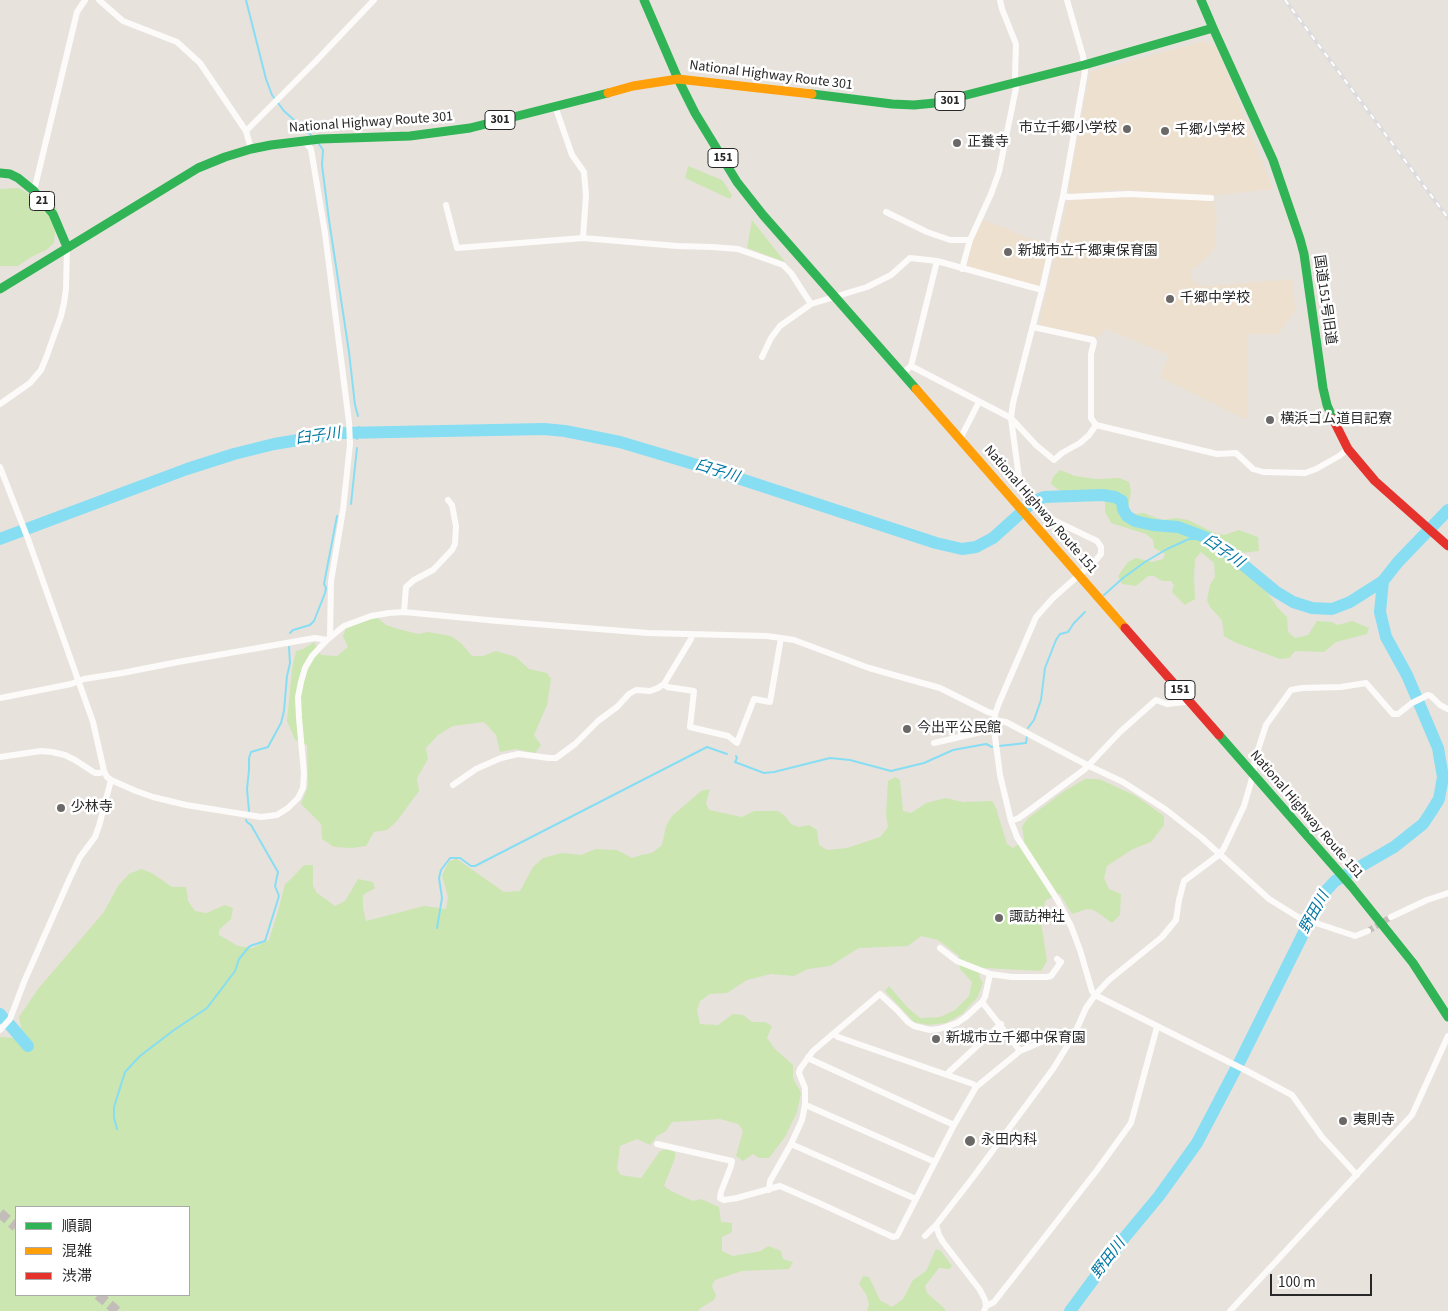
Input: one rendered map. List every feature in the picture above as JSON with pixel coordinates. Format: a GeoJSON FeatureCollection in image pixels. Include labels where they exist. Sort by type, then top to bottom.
{"type":"FeatureCollection","features":[{"type":"Feature","properties":{"kind":"main road","name":"National Highway Route 151"},"geometry":{"type":"LineString","coordinates":[[644,0],[678,79],[695,113],[737,182],[763,215],[1352,887],[1413,963],[1448,1017]]}},
{"type":"Feature","properties":{"kind":"main road"},"geometry":{"type":"LineString","coordinates":[[1202,0],[1213,28]]}},
{"type":"Feature","properties":{"kind":"main road","name":"National Highway Route 301"},"geometry":{"type":"LineString","coordinates":[[0,289],[198,168],[225,157],[271,144],[438,133],[470,128],[633,86],[678,79],[756,86],[892,104],[914,105],[948,101],[1213,28]]}},
{"type":"Feature","properties":{"kind":"main road","name":"国道151号旧道"},"geometry":{"type":"LineString","coordinates":[[1213,28],[1264,139],[1293,216],[1304,254],[1327,405],[1335,425],[1357,461],[1375,481],[1448,546]]}},
{"type":"Feature","properties":{"kind":"main road","name":"21"},"geometry":{"type":"LineString","coordinates":[[0,173],[10,174],[18,178],[34,191],[53,214],[67,247]]}},
{"type":"Feature","properties":{"kind":"street"},"geometry":{"type":"LineString","coordinates":[[34,191],[77,12],[85,0]]}},
{"type":"Feature","properties":{"kind":"street"},"geometry":{"type":"LineString","coordinates":[[99,0],[123,21],[177,42],[200,63],[246,131],[251,149]]}},
{"type":"Feature","properties":{"kind":"street"},"geometry":{"type":"LineString","coordinates":[[246,131],[374,0]]}},
{"type":"Feature","properties":{"kind":"street"},"geometry":{"type":"LineString","coordinates":[[962,268],[970,240],[992,194],[1000,172],[1016,81],[1016,44],[1000,0]]}},
{"type":"Feature","properties":{"kind":"street"},"geometry":{"type":"LineString","coordinates":[[1067,0],[1085,72],[1063,196],[1042,290],[1013,402],[1011,418],[1019,478],[1028,496],[1041,511],[1057,522],[1097,541],[1101,546],[1101,554],[1053,598],[1036,617],[994,717],[1000,775],[1011,821],[1018,837],[1057,899],[1071,926],[1092,991],[1095,995],[1292,1095],[1322,1137],[1356,1175]]}},
{"type":"Feature","properties":{"kind":"street"},"geometry":{"type":"LineString","coordinates":[[555,106],[572,155],[584,172],[586,195],[582,238]]}},
{"type":"Feature","properties":{"kind":"street"},"geometry":{"type":"LineString","coordinates":[[311,140],[325,233],[350,440],[343,510],[331,581],[328,639]]}},
{"type":"Feature","properties":{"kind":"street"},"geometry":{"type":"LineString","coordinates":[[1063,196],[1129,194],[1211,198]]}},
{"type":"Feature","properties":{"kind":"street"},"geometry":{"type":"LineString","coordinates":[[446,205],[457,248],[582,238],[738,249],[783,265],[791,273],[811,304]]}},
{"type":"Feature","properties":{"kind":"street"},"geometry":{"type":"LineString","coordinates":[[886,212],[927,232],[950,240],[970,240]]}},
{"type":"Feature","properties":{"kind":"street"},"geometry":{"type":"LineString","coordinates":[[0,404],[30,383],[42,370],[64,303],[67,247]]}},
{"type":"Feature","properties":{"kind":"street"},"geometry":{"type":"LineString","coordinates":[[762,357],[771,338],[780,326],[811,304],[867,287],[891,275],[910,258],[937,261],[1042,290]]}},
{"type":"Feature","properties":{"kind":"street"},"geometry":{"type":"LineString","coordinates":[[903,373],[912,366],[937,261]]}},
{"type":"Feature","properties":{"kind":"street"},"geometry":{"type":"LineString","coordinates":[[1033,327],[1093,340],[1091,354],[1091,418],[1096,425],[1217,454],[1236,453],[1253,469],[1263,472],[1305,473],[1339,456],[1348,448]]}},
{"type":"Feature","properties":{"kind":"street"},"geometry":{"type":"LineString","coordinates":[[912,366],[1011,418],[1036,445],[1054,460],[1080,443],[1096,425]]}},
{"type":"Feature","properties":{"kind":"street"},"geometry":{"type":"LineString","coordinates":[[960,439],[979,402]]}},
{"type":"Feature","properties":{"kind":"street"},"geometry":{"type":"LineString","coordinates":[[0,467],[27,536],[93,722],[104,771],[111,780],[153,797],[260,818],[277,815],[288,808],[298,798],[303,788],[304,772],[298,697],[305,668],[312,656],[344,626],[371,616],[404,612],[576,628],[692,635],[767,636],[794,640],[869,668],[940,688],[1123,782],[1165,809],[1202,838],[1269,899],[1303,920],[1355,936],[1368,931]]}},
{"type":"Feature","properties":{"kind":"street"},"geometry":{"type":"LineString","coordinates":[[404,612],[406,588],[414,580],[433,570],[452,550],[455,544],[456,526],[452,505],[448,500]]}},
{"type":"Feature","properties":{"kind":"street"},"geometry":{"type":"LineString","coordinates":[[453,785],[476,769],[501,758],[518,754],[556,758],[575,744],[598,721],[617,707],[630,694],[636,690],[650,691],[664,684],[692,635]]}},
{"type":"Feature","properties":{"kind":"street"},"geometry":{"type":"LineString","coordinates":[[0,698],[71,684],[78,680],[315,638],[328,639]]}},
{"type":"Feature","properties":{"kind":"street"},"geometry":{"type":"LineString","coordinates":[[664,684],[667,687],[694,692],[690,727],[728,736],[737,743],[754,699],[770,702],[781,638]]}},
{"type":"Feature","properties":{"kind":"street"},"geometry":{"type":"LineString","coordinates":[[925,1236],[936,1225],[971,1180],[1054,1069],[1074,1036],[1086,1008],[1095,995],[1109,980],[1162,937],[1176,920],[1184,882],[1220,854],[1224,848],[1244,806],[1255,758],[1266,725],[1290,690],[1340,687],[1366,683],[1393,714],[1398,714],[1412,703],[1426,696],[1431,696],[1440,705],[1448,709]]}},
{"type":"Feature","properties":{"kind":"street"},"geometry":{"type":"LineString","coordinates":[[1011,821],[1019,818],[1089,766],[1120,732],[1156,700],[1167,704],[1189,700]]}},
{"type":"Feature","properties":{"kind":"street"},"geometry":{"type":"LineString","coordinates":[[934,743],[994,729]]}},
{"type":"Feature","properties":{"kind":"street"},"geometry":{"type":"LineString","coordinates":[[0,757],[42,751],[52,752],[70,758],[95,773],[100,774],[104,771]]}},
{"type":"Feature","properties":{"kind":"street"},"geometry":{"type":"LineString","coordinates":[[0,1030],[10,1019],[24,982],[80,857],[95,837],[111,780]]}},
{"type":"Feature","properties":{"kind":"street"},"geometry":{"type":"LineString","coordinates":[[1391,917],[1427,900],[1448,893]]}},
{"type":"Feature","properties":{"kind":"street"},"geometry":{"type":"LineString","coordinates":[[940,948],[956,961],[990,974],[1012,977],[1051,976],[1061,962],[1057,959]]}},
{"type":"Feature","properties":{"kind":"street"},"geometry":{"type":"LineString","coordinates":[[769,1190],[770,1181],[802,1120],[805,1106],[805,1084],[799,1073],[808,1057],[880,994],[914,1026],[930,1030],[957,1023],[982,1002],[985,997],[990,974]]}},
{"type":"Feature","properties":{"kind":"street"},"geometry":{"type":"LineString","coordinates":[[982,1002],[1020,1051]]}},
{"type":"Feature","properties":{"kind":"street"},"geometry":{"type":"LineString","coordinates":[[948,1075],[1000,1024]]}},
{"type":"Feature","properties":{"kind":"street"},"geometry":{"type":"LineString","coordinates":[[985,1309],[994,1302],[1006,1287],[1131,1123],[1157,1027]]}},
{"type":"Feature","properties":{"kind":"street"},"geometry":{"type":"LineString","coordinates":[[834,1034],[973,1084],[976,1087]]}},
{"type":"Feature","properties":{"kind":"street"},"geometry":{"type":"LineString","coordinates":[[658,1144],[732,1161],[721,1192],[720,1198],[724,1200],[780,1186],[893,1237],[897,1236],[954,1125],[976,1087],[1020,1051],[1053,1037],[1074,1036]]}},
{"type":"Feature","properties":{"kind":"street"},"geometry":{"type":"LineString","coordinates":[[1230,1311],[1412,1115],[1448,1036]]}},
{"type":"Feature","properties":{"kind":"street"},"geometry":{"type":"LineString","coordinates":[[808,1057],[954,1125]]}},
{"type":"Feature","properties":{"kind":"street"},"geometry":{"type":"LineString","coordinates":[[805,1106],[935,1162]]}},
{"type":"Feature","properties":{"kind":"street"},"geometry":{"type":"LineString","coordinates":[[791,1144],[916,1199]]}},
{"type":"Feature","properties":{"kind":"street"},"geometry":{"type":"LineString","coordinates":[[936,1225],[943,1242],[980,1290],[985,1300],[985,1309]]}},
{"type":"Feature","properties":{"kind":"shaded area","name":"千郷小学校"},"geometry":{"type":"Polygon","coordinates":[[[1204,41],[1217,46],[1273,189],[1210,196],[1117,190],[1071,194],[1068,190],[1090,72],[1204,41]]]}},
{"type":"Feature","properties":{"kind":"shaded area","name":"千郷中学校"},"geometry":{"type":"Polygon","coordinates":[[[1134,195],[1214,201],[1217,223],[1215,233],[1216,246],[1206,259],[1190,271],[1193,282],[1206,286],[1293,279],[1295,311],[1278,334],[1248,334],[1248,417],[1245,419],[1160,377],[1169,355],[1110,331],[1107,328],[1099,337],[1041,327],[1039,324],[1068,201],[1134,195]]]}},
{"type":"Feature","properties":{"kind":"shaded area","name":"新城市立千郷東保育園"},"geometry":{"type":"Polygon","coordinates":[[[983,220],[1025,237],[1049,243],[1039,286],[970,268],[967,261],[973,239],[983,220]]]}},
{"type":"Feature","properties":{"kind":"green space"},"geometry":{"type":"Polygon","coordinates":[[[688,166],[722,180],[732,195],[730,199],[685,178],[688,166]]]}},
{"type":"Feature","properties":{"kind":"green space"},"geometry":{"type":"Polygon","coordinates":[[[19,188],[37,199],[48,195],[54,199],[57,210],[52,221],[55,232],[54,243],[46,250],[18,266],[0,266],[0,189],[19,188]]]}},
{"type":"Feature","properties":{"kind":"green space"},"geometry":{"type":"Polygon","coordinates":[[[752,220],[785,262],[747,248],[752,220]]]}},
{"type":"Feature","properties":{"kind":"green space"},"geometry":{"type":"Polygon","coordinates":[[[1060,470],[1075,476],[1096,479],[1119,478],[1129,482],[1131,491],[1128,508],[1133,514],[1144,513],[1162,520],[1177,518],[1188,520],[1215,533],[1224,535],[1239,530],[1258,537],[1259,551],[1240,553],[1237,563],[1253,576],[1287,617],[1288,632],[1295,638],[1308,635],[1317,621],[1331,622],[1338,625],[1352,621],[1369,628],[1367,634],[1336,642],[1324,652],[1295,651],[1289,658],[1280,659],[1234,642],[1224,636],[1222,620],[1210,607],[1207,600],[1210,585],[1215,577],[1214,563],[1201,552],[1195,559],[1195,599],[1185,605],[1172,592],[1174,585],[1171,581],[1162,581],[1154,576],[1148,576],[1136,586],[1122,584],[1118,576],[1128,562],[1136,558],[1152,562],[1163,559],[1165,554],[1154,548],[1153,540],[1146,534],[1111,523],[1105,512],[1105,502],[1100,492],[1060,491],[1051,484],[1053,477],[1060,470]]]}},
{"type":"Feature","properties":{"kind":"green space"},"geometry":{"type":"Polygon","coordinates":[[[377,617],[386,625],[398,629],[419,634],[428,632],[451,636],[462,644],[472,656],[483,656],[496,651],[516,657],[529,669],[547,673],[551,679],[547,705],[534,735],[541,745],[535,753],[515,749],[500,752],[496,735],[484,722],[453,726],[438,735],[426,748],[428,759],[417,778],[419,791],[397,821],[387,830],[374,832],[366,846],[352,848],[334,847],[322,839],[321,824],[301,804],[308,786],[307,745],[295,740],[287,721],[292,669],[296,651],[314,642],[321,655],[337,656],[348,647],[343,636],[346,628],[377,617]]]}},
{"type":"Feature","properties":{"kind":"green space"},"geometry":{"type":"Polygon","coordinates":[[[895,777],[900,780],[903,811],[911,813],[926,803],[946,798],[963,802],[992,801],[1007,844],[1013,848],[1024,840],[1022,827],[1027,819],[1063,792],[1085,779],[1099,779],[1136,796],[1164,816],[1164,825],[1151,842],[1133,849],[1107,866],[1104,878],[1109,889],[1121,894],[1120,915],[1112,923],[1094,910],[1087,909],[1072,914],[1060,894],[1046,900],[1040,916],[1047,961],[1041,971],[983,968],[979,976],[983,983],[977,998],[962,1014],[946,1023],[928,1025],[914,1022],[885,991],[889,986],[907,1007],[920,1018],[940,1017],[955,1010],[969,996],[972,982],[960,969],[959,956],[938,940],[921,936],[908,946],[859,948],[830,966],[808,969],[794,976],[771,974],[747,980],[727,993],[710,994],[700,1001],[697,1010],[700,1024],[718,1025],[733,1014],[743,1015],[752,1022],[765,1022],[772,1026],[767,1038],[775,1049],[793,1065],[793,1078],[801,1093],[797,1112],[785,1137],[769,1158],[759,1158],[753,1154],[743,1161],[736,1156],[743,1131],[738,1124],[720,1119],[672,1122],[666,1131],[657,1136],[650,1145],[637,1139],[620,1146],[617,1169],[621,1175],[641,1178],[660,1151],[667,1149],[675,1152],[675,1158],[664,1186],[693,1201],[701,1199],[719,1207],[721,1222],[732,1223],[732,1232],[722,1237],[722,1251],[733,1256],[761,1251],[768,1246],[781,1251],[783,1259],[793,1262],[789,1269],[742,1271],[715,1280],[712,1286],[716,1295],[714,1300],[699,1309],[699,1311],[0,1311],[0,1037],[18,1038],[21,1027],[19,1017],[38,989],[104,912],[118,886],[129,874],[141,869],[152,873],[172,887],[186,887],[188,901],[195,911],[206,913],[225,905],[233,908],[231,919],[219,930],[219,935],[238,946],[252,948],[269,940],[285,884],[304,865],[313,865],[313,886],[317,893],[335,906],[345,901],[358,879],[373,882],[375,888],[363,895],[366,921],[424,906],[446,909],[448,897],[442,875],[449,861],[457,859],[504,892],[520,891],[533,867],[543,858],[562,853],[581,855],[596,849],[617,850],[632,858],[652,853],[662,845],[666,826],[672,816],[701,791],[710,789],[706,803],[709,810],[742,817],[754,811],[778,811],[791,824],[799,827],[809,825],[817,830],[819,845],[827,850],[847,848],[880,837],[888,827],[886,815],[888,781],[895,777]]]}},
{"type":"Feature","properties":{"kind":"green space"},"geometry":{"type":"Polygon","coordinates":[[[936,1249],[941,1251],[952,1266],[949,1269],[939,1268],[925,1286],[927,1293],[945,1311],[867,1311],[869,1304],[866,1294],[859,1284],[863,1276],[869,1277],[880,1300],[892,1307],[903,1299],[913,1280],[926,1271],[936,1249]]]}},
{"type":"Feature","properties":{"kind":"waterway"},"geometry":{"type":"LineString","coordinates":[[246,0],[266,79],[272,95],[284,111],[311,135]]}},
{"type":"Feature","properties":{"kind":"waterway"},"geometry":{"type":"LineString","coordinates":[[319,144],[323,150],[322,165],[329,220],[358,416]]}},
{"type":"Feature","properties":{"kind":"waterway","name":"臼子川"},"geometry":{"type":"LineString","coordinates":[[357,439],[359,427]]}},
{"type":"Feature","properties":{"kind":"waterway","name":"臼子川"},"geometry":{"type":"LineString","coordinates":[[0,539],[187,469],[274,444],[341,433],[544,429],[565,431],[620,442],[707,468],[936,543],[962,549],[976,547],[993,538],[1033,502],[1044,497],[1102,495],[1115,497],[1122,501],[1123,509],[1127,516],[1135,521],[1178,527],[1210,539],[1275,591],[1293,602],[1312,608],[1332,609],[1350,602],[1383,581]]}},
{"type":"Feature","properties":{"kind":"waterway"},"geometry":{"type":"LineString","coordinates":[[351,504],[357,448]]}},
{"type":"Feature","properties":{"kind":"waterway","name":"野田川"},"geometry":{"type":"LineString","coordinates":[[1070,1311],[1125,1237],[1159,1196],[1197,1143],[1323,894],[1335,881],[1394,847],[1423,824],[1439,799],[1443,777],[1438,748],[1407,675],[1386,637],[1380,612],[1383,581],[1398,562],[1448,510]]}},
{"type":"Feature","properties":{"kind":"waterway"},"geometry":{"type":"LineString","coordinates":[[290,633],[293,630],[310,625],[314,621],[325,593],[326,588],[324,584],[337,516]]}},
{"type":"Feature","properties":{"kind":"waterway"},"geometry":{"type":"LineString","coordinates":[[1104,595],[1123,578],[1167,549],[1189,539],[1210,539]]}},
{"type":"Feature","properties":{"kind":"waterway"},"geometry":{"type":"LineString","coordinates":[[1028,728],[1034,720],[1041,700],[1045,668],[1056,640],[1060,634],[1068,632],[1085,612]]}},
{"type":"Feature","properties":{"kind":"waterway"},"geometry":{"type":"LineString","coordinates":[[249,811],[247,789],[249,758],[251,752],[268,747],[281,723],[290,663],[289,647]]}},
{"type":"Feature","properties":{"kind":"waterway"},"geometry":{"type":"LineString","coordinates":[[999,746],[1026,743],[1027,736]]}},
{"type":"Feature","properties":{"kind":"waterway"},"geometry":{"type":"LineString","coordinates":[[736,756],[735,762],[764,773],[830,758],[850,760],[891,771],[924,763],[953,750],[986,744],[992,747]]}},
{"type":"Feature","properties":{"kind":"waterway"},"geometry":{"type":"LineString","coordinates":[[437,928],[442,898],[439,878],[441,870],[450,858],[460,858],[471,866],[475,866],[707,747],[727,754]]}},
{"type":"Feature","properties":{"kind":"waterway"},"geometry":{"type":"LineString","coordinates":[[117,1129],[114,1107],[125,1072],[140,1056],[207,1008],[235,971],[239,959],[248,948],[265,941],[279,896],[275,886],[278,872],[251,825],[246,820]]}},
{"type":"Feature","properties":{"kind":"waterway"},"geometry":{"type":"LineString","coordinates":[[0,1014],[4,1019]]}},
{"type":"Feature","properties":{"kind":"waterway"},"geometry":{"type":"LineString","coordinates":[[10,1025],[28,1046]]}},
{"type":"Feature","properties":{"kind":"tunnel"},"geometry":{"type":"LineString","coordinates":[[1368,931],[1391,917]]}},
{"type":"Feature","properties":{"kind":"tunnel"},"geometry":{"type":"LineString","coordinates":[[0,1213],[15,1226]]}},
{"type":"Feature","properties":{"kind":"tunnel"},"geometry":{"type":"LineString","coordinates":[[99,1296],[117,1311]]}},
{"type":"Feature","properties":{"kind":"railway"},"geometry":{"type":"LineString","coordinates":[[1285,0],[1448,218]]}},
{"type":"Feature","properties":{"kind":"traffic: fast"},"geometry":{"type":"LineString","coordinates":[[644,0],[678,79],[695,113],[737,182],[763,215],[916,389]]}},
{"type":"Feature","properties":{"kind":"traffic: fast"},"geometry":{"type":"LineString","coordinates":[[812,94],[892,104],[914,105],[935,103],[1084,65],[1213,28],[1201,0]]}},
{"type":"Feature","properties":{"kind":"traffic: fast"},"geometry":{"type":"LineString","coordinates":[[1213,28],[1273,160],[1300,239],[1304,254],[1323,388],[1333,419]]}},
{"type":"Feature","properties":{"kind":"traffic: fast"},"geometry":{"type":"LineString","coordinates":[[0,289],[198,168],[225,157],[271,145],[320,139],[410,136],[470,128],[608,93]]}},
{"type":"Feature","properties":{"kind":"traffic: fast"},"geometry":{"type":"LineString","coordinates":[[0,173],[10,174],[18,178],[34,191],[53,214],[67,247]]}},
{"type":"Feature","properties":{"kind":"traffic: fast"},"geometry":{"type":"LineString","coordinates":[[1219,735],[1352,887],[1413,963],[1448,1017]]}},
{"type":"Feature","properties":{"kind":"traffic: slow"},"geometry":{"type":"LineString","coordinates":[[608,93],[633,86],[678,79],[812,94]]}},
{"type":"Feature","properties":{"kind":"traffic: slow"},"geometry":{"type":"LineString","coordinates":[[916,389],[1125,628]]}},
{"type":"Feature","properties":{"kind":"traffic: jam"},"geometry":{"type":"LineString","coordinates":[[1333,419],[1348,449],[1375,481],[1448,546]]}},
{"type":"Feature","properties":{"kind":"traffic: jam"},"geometry":{"type":"LineString","coordinates":[[1125,628],[1219,735]]}},
{"type":"Feature","properties":{"kind":"place","name":"市立千郷小学校"},"geometry":{"type":"Point","coordinates":[1127,129]}},
{"type":"Feature","properties":{"kind":"place","name":"千郷小学校"},"geometry":{"type":"Point","coordinates":[1165,131]}},
{"type":"Feature","properties":{"kind":"place","name":"正養寺"},"geometry":{"type":"Point","coordinates":[957,143]}},
{"type":"Feature","properties":{"kind":"place","name":"新城市立千郷東保育園"},"geometry":{"type":"Point","coordinates":[1008,252]}},
{"type":"Feature","properties":{"kind":"place","name":"千郷中学校"},"geometry":{"type":"Point","coordinates":[1170,299]}},
{"type":"Feature","properties":{"kind":"place","name":"横浜ゴム道目記寮"},"geometry":{"type":"Point","coordinates":[1270,420]}},
{"type":"Feature","properties":{"kind":"place","name":"今出平公民館"},"geometry":{"type":"Point","coordinates":[907,729]}},
{"type":"Feature","properties":{"kind":"place","name":"少林寺"},"geometry":{"type":"Point","coordinates":[61,808]}},
{"type":"Feature","properties":{"kind":"place","name":"諏訪神社"},"geometry":{"type":"Point","coordinates":[999,918]}},
{"type":"Feature","properties":{"kind":"place","name":"新城市立千郷中保育園"},"geometry":{"type":"Point","coordinates":[936,1039]}},
{"type":"Feature","properties":{"kind":"place","name":"夷則寺"},"geometry":{"type":"Point","coordinates":[1343,1121]}},
{"type":"Feature","properties":{"kind":"place","name":"永田内科"},"geometry":{"type":"Point","coordinates":[970,1141]}}]}
